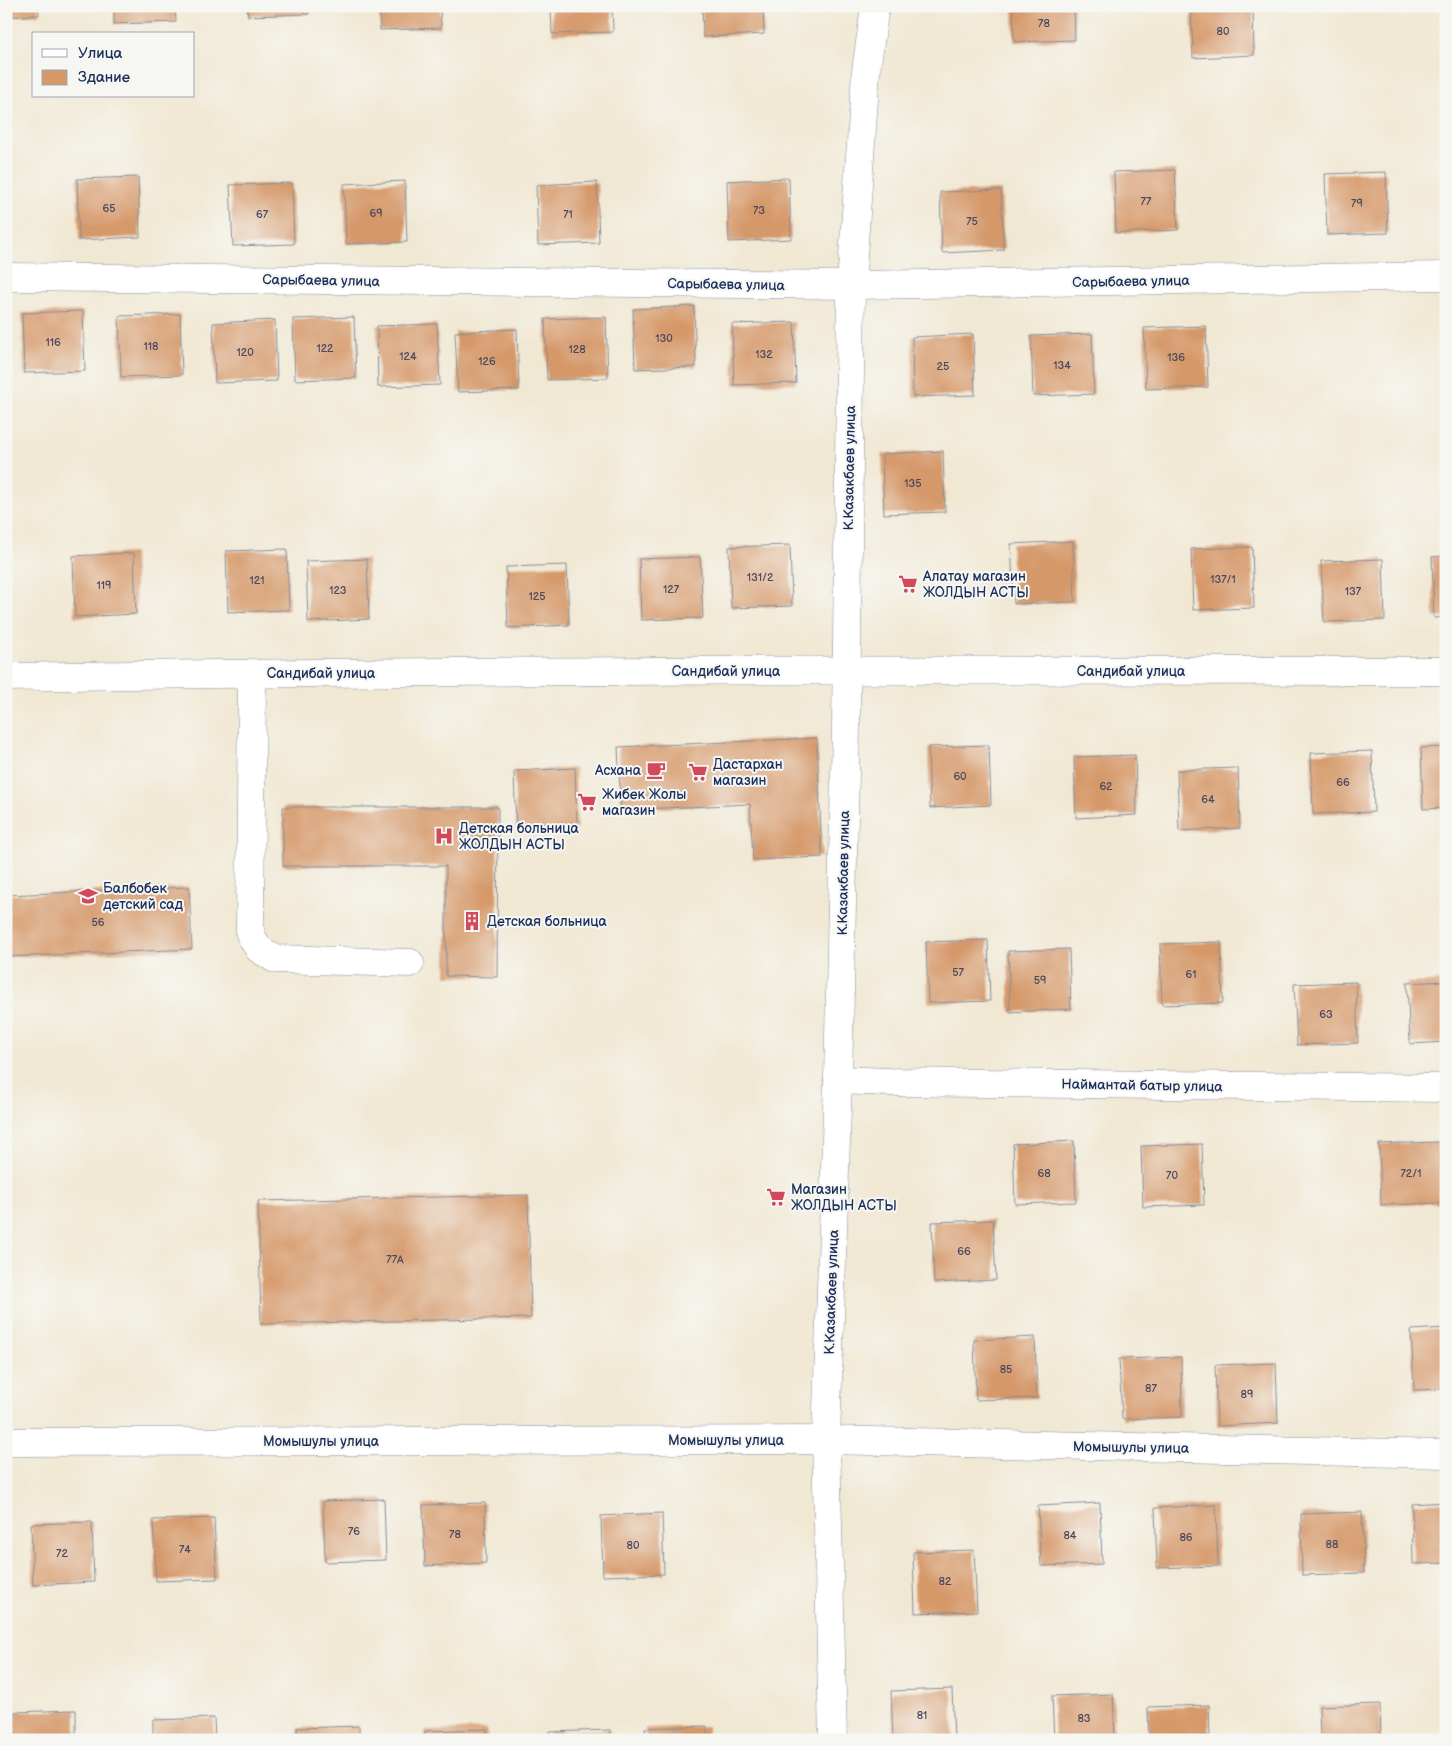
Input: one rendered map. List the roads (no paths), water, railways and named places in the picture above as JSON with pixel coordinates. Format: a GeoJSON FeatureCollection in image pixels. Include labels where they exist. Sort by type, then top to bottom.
{"type":"FeatureCollection","features":[{"type":"Feature","properties":{"kind":"street","name":"К.Казакбаев улица"},"geometry":{"type":"LineString","coordinates":[[833,1740],[826,1440],[838,1080],[847,670],[851,285],[866,71],[875,6]]}},
{"type":"Feature","properties":{"kind":"street","name":"Сарыбаева улица"},"geometry":{"type":"LineString","coordinates":[[6,278],[851,285],[1446,276]]}},
{"type":"Feature","properties":{"kind":"street","name":"Сандибай улица"},"geometry":{"type":"LineString","coordinates":[[6,677],[252,673],[847,670],[1446,671]]}},
{"type":"Feature","properties":{"kind":"street"},"geometry":{"type":"LineString","coordinates":[[252,673],[250,934],[259,949],[274,959],[410,963]]}},
{"type":"Feature","properties":{"kind":"street","name":"Наймантай батыр улица"},"geometry":{"type":"LineString","coordinates":[[838,1080],[1446,1088]]}},
{"type":"Feature","properties":{"kind":"street","name":"Момышулы улица"},"geometry":{"type":"LineString","coordinates":[[6,1442],[826,1440],[1446,1454]]}},
{"type":"Feature","properties":{"kind":"place","name":"Алатау магазин ЖОЛДЫН АСТЫ"},"geometry":{"type":"Point","coordinates":[908,584]}},
{"type":"Feature","properties":{"kind":"place","name":"Асхана"},"geometry":{"type":"Point","coordinates":[656,770]}},
{"type":"Feature","properties":{"kind":"place","name":"Дастархан магазин"},"geometry":{"type":"Point","coordinates":[698,772]}},
{"type":"Feature","properties":{"kind":"place","name":"Жибек Жолы магазин"},"geometry":{"type":"Point","coordinates":[587,802]}},
{"type":"Feature","properties":{"kind":"place","name":"Детская больница ЖОЛДЫН АСТЫ"},"geometry":{"type":"Point","coordinates":[444,836]}},
{"type":"Feature","properties":{"kind":"place","name":"Балбобек детский сад"},"geometry":{"type":"Point","coordinates":[88,896]}},
{"type":"Feature","properties":{"kind":"place","name":"Детская больница"},"geometry":{"type":"Point","coordinates":[472,921]}},
{"type":"Feature","properties":{"kind":"place","name":"Магазин ЖОЛДЫН АСТЫ"},"geometry":{"type":"Point","coordinates":[776,1197]}}]}
